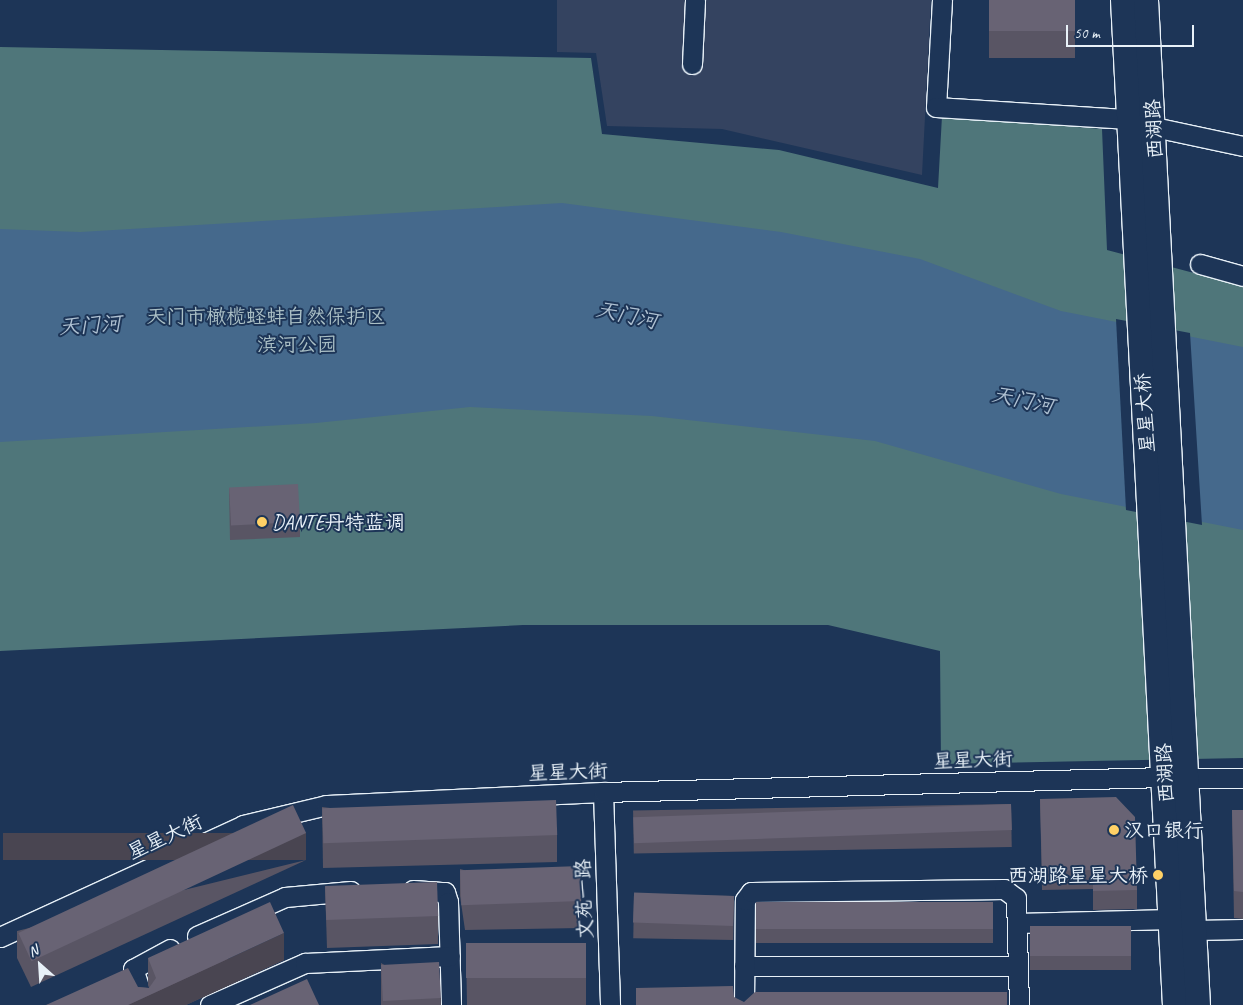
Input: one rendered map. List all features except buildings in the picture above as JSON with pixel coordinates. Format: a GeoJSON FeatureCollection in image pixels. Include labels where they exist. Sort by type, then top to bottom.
{"type":"FeatureCollection","features":[{"type":"Feature","properties":{"kind":"main road","name":"西湖路"},"geometry":{"type":"LineString","coordinates":[[1123,0],[1135,255]]}},
{"type":"Feature","properties":{"kind":"main road","name":"西湖路"},"geometry":{"type":"LineString","coordinates":[[1146,0],[1161,258]]}},
{"type":"Feature","properties":{"kind":"main road","name":"星星大桥"},"geometry":{"type":"LineString","coordinates":[[1135,255],[1155,571]]}},
{"type":"Feature","properties":{"kind":"main road","name":"星星大桥"},"geometry":{"type":"LineString","coordinates":[[1161,258],[1178,572]]}},
{"type":"Feature","properties":{"kind":"main road","name":"西湖路"},"geometry":{"type":"LineString","coordinates":[[1155,571],[1175,1005]]}},
{"type":"Feature","properties":{"kind":"main road","name":"西湖路"},"geometry":{"type":"LineString","coordinates":[[1178,572],[1190,778],[1198,1005]]}},
{"type":"Feature","properties":{"kind":"street"},"geometry":{"type":"LineString","coordinates":[[692,64],[695,0]]}},
{"type":"Feature","properties":{"kind":"street"},"geometry":{"type":"LineString","coordinates":[[942,0],[936,107],[1129,119]]}},
{"type":"Feature","properties":{"kind":"street"},"geometry":{"type":"LineString","coordinates":[[1154,127],[1243,146]]}},
{"type":"Feature","properties":{"kind":"street"},"geometry":{"type":"LineString","coordinates":[[1200,264],[1243,276]]}},
{"type":"Feature","properties":{"kind":"street","name":"星星大街"},"geometry":{"type":"LineString","coordinates":[[0,937],[270,816],[326,805],[603,792],[1165,778]]}},
{"type":"Feature","properties":{"kind":"street"},"geometry":{"type":"LineString","coordinates":[[1190,778],[1243,778]]}},
{"type":"Feature","properties":{"kind":"street","name":"文苑一路"},"geometry":{"type":"LineString","coordinates":[[603,792],[610,1005]]}},
{"type":"Feature","properties":{"kind":"street"},"geometry":{"type":"LineString","coordinates":[[397,890],[445,892],[450,956],[451,1005]]}},
{"type":"Feature","properties":{"kind":"street"},"geometry":{"type":"LineString","coordinates":[[744,1005],[745,900],[751,892],[1004,890],[1016,898],[1019,1005]]}},
{"type":"Feature","properties":{"kind":"street"},"geometry":{"type":"LineString","coordinates":[[145,1005],[132,978],[133,969],[141,962],[285,897],[368,891]]}},
{"type":"Feature","properties":{"kind":"street"},"geometry":{"type":"LineString","coordinates":[[1017,923],[1171,919]]}},
{"type":"Feature","properties":{"kind":"street"},"geometry":{"type":"LineString","coordinates":[[1195,930],[1243,929]]}},
{"type":"Feature","properties":{"kind":"street"},"geometry":{"type":"LineString","coordinates":[[210,1005],[305,963],[450,956]]}},
{"type":"Feature","properties":{"kind":"street"},"geometry":{"type":"LineString","coordinates":[[744,966],[1018,966]]}},
{"type":"Feature","properties":{"kind":"shaded area"},"geometry":{"type":"Polygon","coordinates":[[[557,0],[931,0],[922,175],[722,129],[607,126],[596,53],[557,52],[557,0]]]}},
{"type":"Feature","properties":{"kind":"green space","name":"滨河公园"},"geometry":{"type":"Polygon","coordinates":[[[0,47],[591,58],[602,134],[779,150],[938,188],[942,116],[1102,129],[1107,250],[1243,286],[1243,758],[941,764],[940,651],[828,625],[523,625],[0,651],[0,47]]]}},
{"type":"Feature","properties":{"kind":"water","name":"天门市橄榄蛏蚌自然保护区"},"geometry":{"type":"Polygon","coordinates":[[[562,203],[781,232],[920,259],[1061,311],[1243,347],[1243,530],[1061,494],[875,441],[652,416],[470,407],[316,423],[0,442],[0,229],[80,232],[562,203]]]}},
{"type":"Feature","properties":{"kind":"pier"},"geometry":{"type":"Polygon","coordinates":[[[1116,319],[1190,333],[1202,525],[1126,510],[1116,319]]]}},
{"type":"Feature","properties":{"kind":"place","name":"DANTE丹特蓝调"},"geometry":{"type":"Point","coordinates":[262,522]}},
{"type":"Feature","properties":{"kind":"place","name":"汉口银行"},"geometry":{"type":"Point","coordinates":[1114,830]}},
{"type":"Feature","properties":{"kind":"place","name":"西湖路星星大桥"},"geometry":{"type":"Point","coordinates":[1158,875]}},
{"type":"Feature","properties":{"kind":"water label","name":"天门河"},"geometry":{"type":"Point","coordinates":[627,315]}},
{"type":"Feature","properties":{"kind":"water label","name":"天门河"},"geometry":{"type":"Point","coordinates":[90,325]}},
{"type":"Feature","properties":{"kind":"water label","name":"天门河"},"geometry":{"type":"Point","coordinates":[1023,400]}}]}
